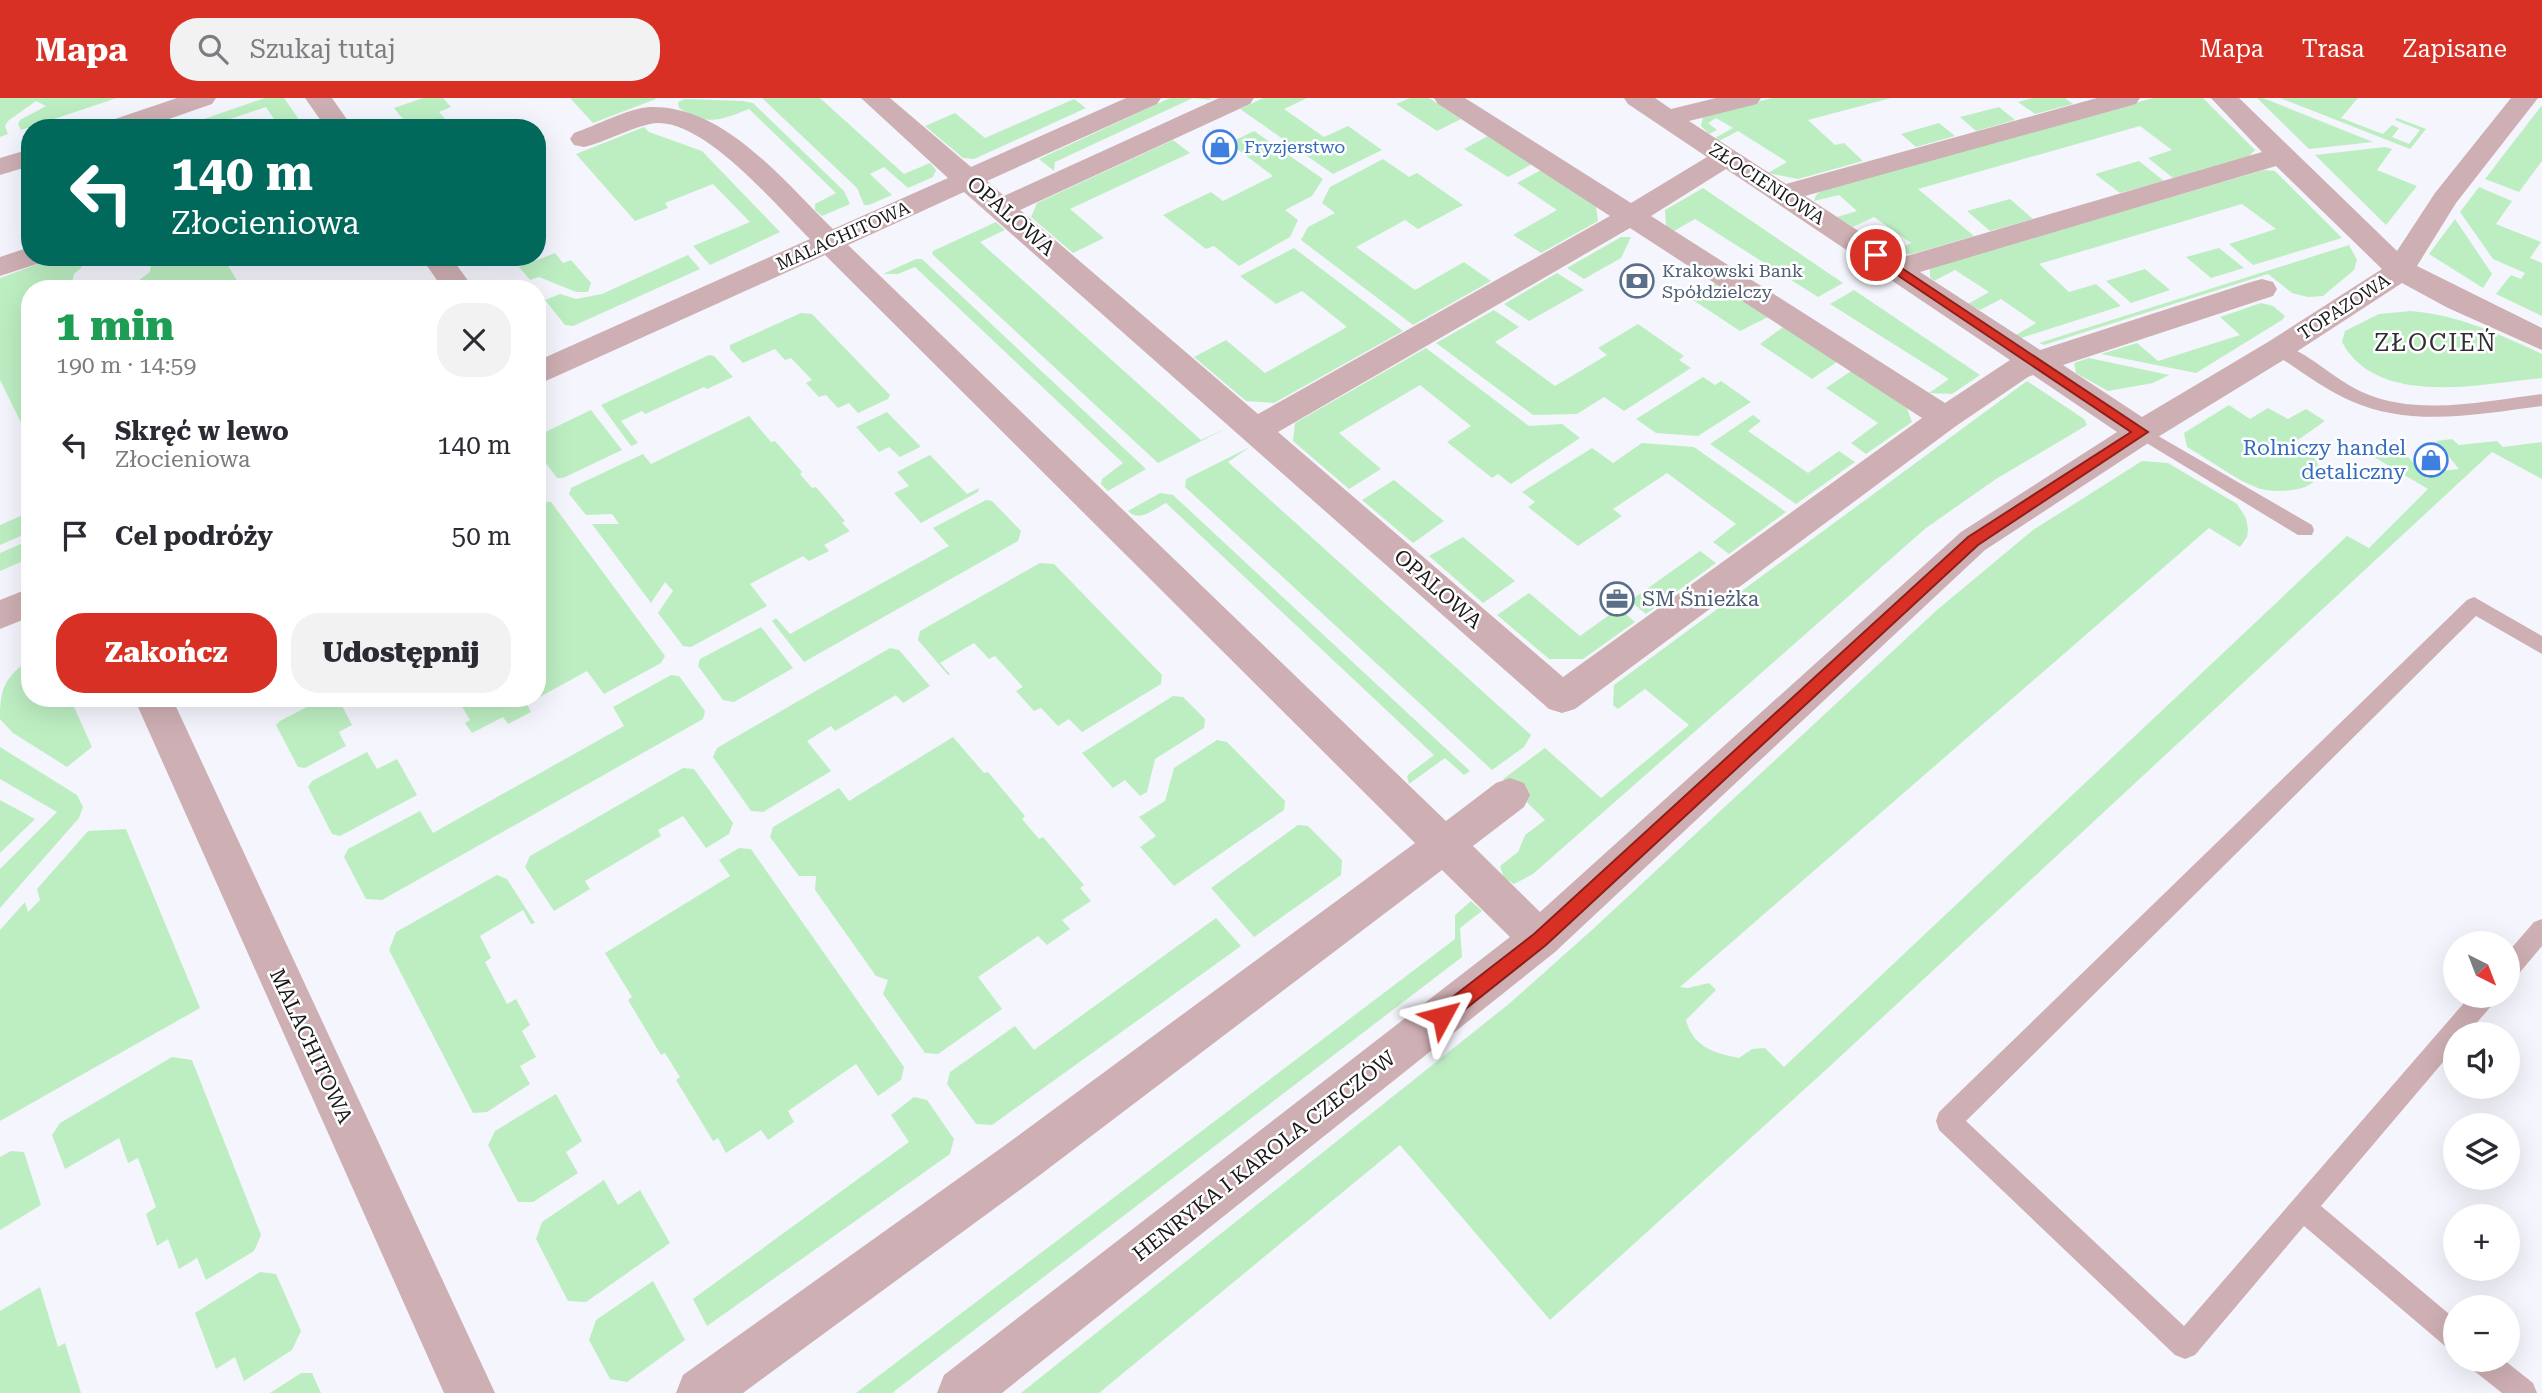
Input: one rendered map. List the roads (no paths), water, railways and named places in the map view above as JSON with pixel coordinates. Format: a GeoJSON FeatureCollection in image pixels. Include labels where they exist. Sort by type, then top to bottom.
{"type":"FeatureCollection","features":[{"type":"Feature","properties":{"kind":"street"},"geometry":{"type":"LineString","coordinates":[[142,119],[204,98]]}},
{"type":"Feature","properties":{"kind":"street"},"geometry":{"type":"LineString","coordinates":[[318,98],[333,119]]}},
{"type":"Feature","properties":{"kind":"street","name":"OPALOWA"},"geometry":{"type":"LineString","coordinates":[[874,98],[1562,698],[1945,418],[2017,369],[2262,289]]}},
{"type":"Feature","properties":{"kind":"street","name":"MALACHITOWA"},"geometry":{"type":"LineString","coordinates":[[546,370],[1148,98]]}},
{"type":"Feature","properties":{"kind":"street"},"geometry":{"type":"LineString","coordinates":[[1002,208],[1241,98]]}},
{"type":"Feature","properties":{"kind":"street"},"geometry":{"type":"LineString","coordinates":[[1447,98],[1945,418]]}},
{"type":"Feature","properties":{"kind":"street","name":"ZŁOCIENIOWA"},"geometry":{"type":"LineString","coordinates":[[1637,98],[2141,432]]}},
{"type":"Feature","properties":{"kind":"street"},"geometry":{"type":"LineString","coordinates":[[1667,118],[1748,98]]}},
{"type":"Feature","properties":{"kind":"street"},"geometry":{"type":"LineString","coordinates":[[1782,194],[2127,98]]}},
{"type":"Feature","properties":{"kind":"street"},"geometry":{"type":"LineString","coordinates":[[2224,98],[2360,234],[2400,269],[2459,301],[2542,340]]}},
{"type":"Feature","properties":{"kind":"street","name":"TOPAZOWA"},"geometry":{"type":"LineString","coordinates":[[2141,432],[2279,349],[2400,269],[2445,199],[2525,98]]}},
{"type":"Feature","properties":{"kind":"street"},"geometry":{"type":"LineString","coordinates":[[584,139],[649,115],[710,132],[729,143],[830,243],[877,294],[1540,939]]}},
{"type":"Feature","properties":{"kind":"street"},"geometry":{"type":"LineString","coordinates":[[1897,269],[2282,155]]}},
{"type":"Feature","properties":{"kind":"street"},"geometry":{"type":"LineString","coordinates":[[1256,430],[1632,215],[1726,157]]}},
{"type":"Feature","properties":{"kind":"street"},"geometry":{"type":"LineString","coordinates":[[0,167],[21,160]]}},
{"type":"Feature","properties":{"kind":"street"},"geometry":{"type":"LineString","coordinates":[[0,267],[21,259]]}},
{"type":"Feature","properties":{"kind":"street","name":"HENRYKA I KAROLA CZECZÓW"},"geometry":{"type":"LineString","coordinates":[[962,1393],[1540,939],[1973,541],[2141,432]]}},
{"type":"Feature","properties":{"kind":"street"},"geometry":{"type":"LineString","coordinates":[[0,615],[21,606]]}},
{"type":"Feature","properties":{"kind":"street","name":"MALACHITOWA"},"geometry":{"type":"LineString","coordinates":[[157,707],[470,1393]]}},
{"type":"Feature","properties":{"kind":"street"},"geometry":{"type":"LineString","coordinates":[[701,1393],[1020,1162],[1510,795]]}},
{"type":"Feature","properties":{"kind":"lane"},"geometry":{"type":"LineString","coordinates":[[2279,349],[2357,397],[2386,407],[2414,411],[2542,400]]}},
{"type":"Feature","properties":{"kind":"lane"},"geometry":{"type":"LineString","coordinates":[[2141,432],[2305,530]]}},
{"type":"Feature","properties":{"kind":"lane"},"geometry":{"type":"LineString","coordinates":[[2474,1008],[2185,1345],[1948,1121],[2474,605],[2542,646]]}},
{"type":"Feature","properties":{"kind":"lane"},"geometry":{"type":"LineString","coordinates":[[2520,955],[2542,929]]}},
{"type":"Feature","properties":{"kind":"lane"},"geometry":{"type":"LineString","coordinates":[[2303,1208],[2443,1326]]}},
{"type":"Feature","properties":{"kind":"lane"},"geometry":{"type":"LineString","coordinates":[[2498,1372],[2523,1393]]}},
{"type":"Feature","properties":{"kind":"place","name":"Fryzjerstwo"},"geometry":{"type":"Point","coordinates":[1220,147]}},
{"type":"Feature","properties":{"kind":"place","name":"Krakowski Bank Spółdzielczy"},"geometry":{"type":"Point","coordinates":[1637,281]}},
{"type":"Feature","properties":{"kind":"place","name":"Rolniczy handel detaliczny"},"geometry":{"type":"Point","coordinates":[2431,460]}},
{"type":"Feature","properties":{"kind":"place","name":"SM Śnieżka"},"geometry":{"type":"Point","coordinates":[1617,599]}},
{"type":"Feature","properties":{"kind":"district","name":"ZŁOCIEŃ"},"geometry":{"type":"Point","coordinates":[2436,343]}}]}
